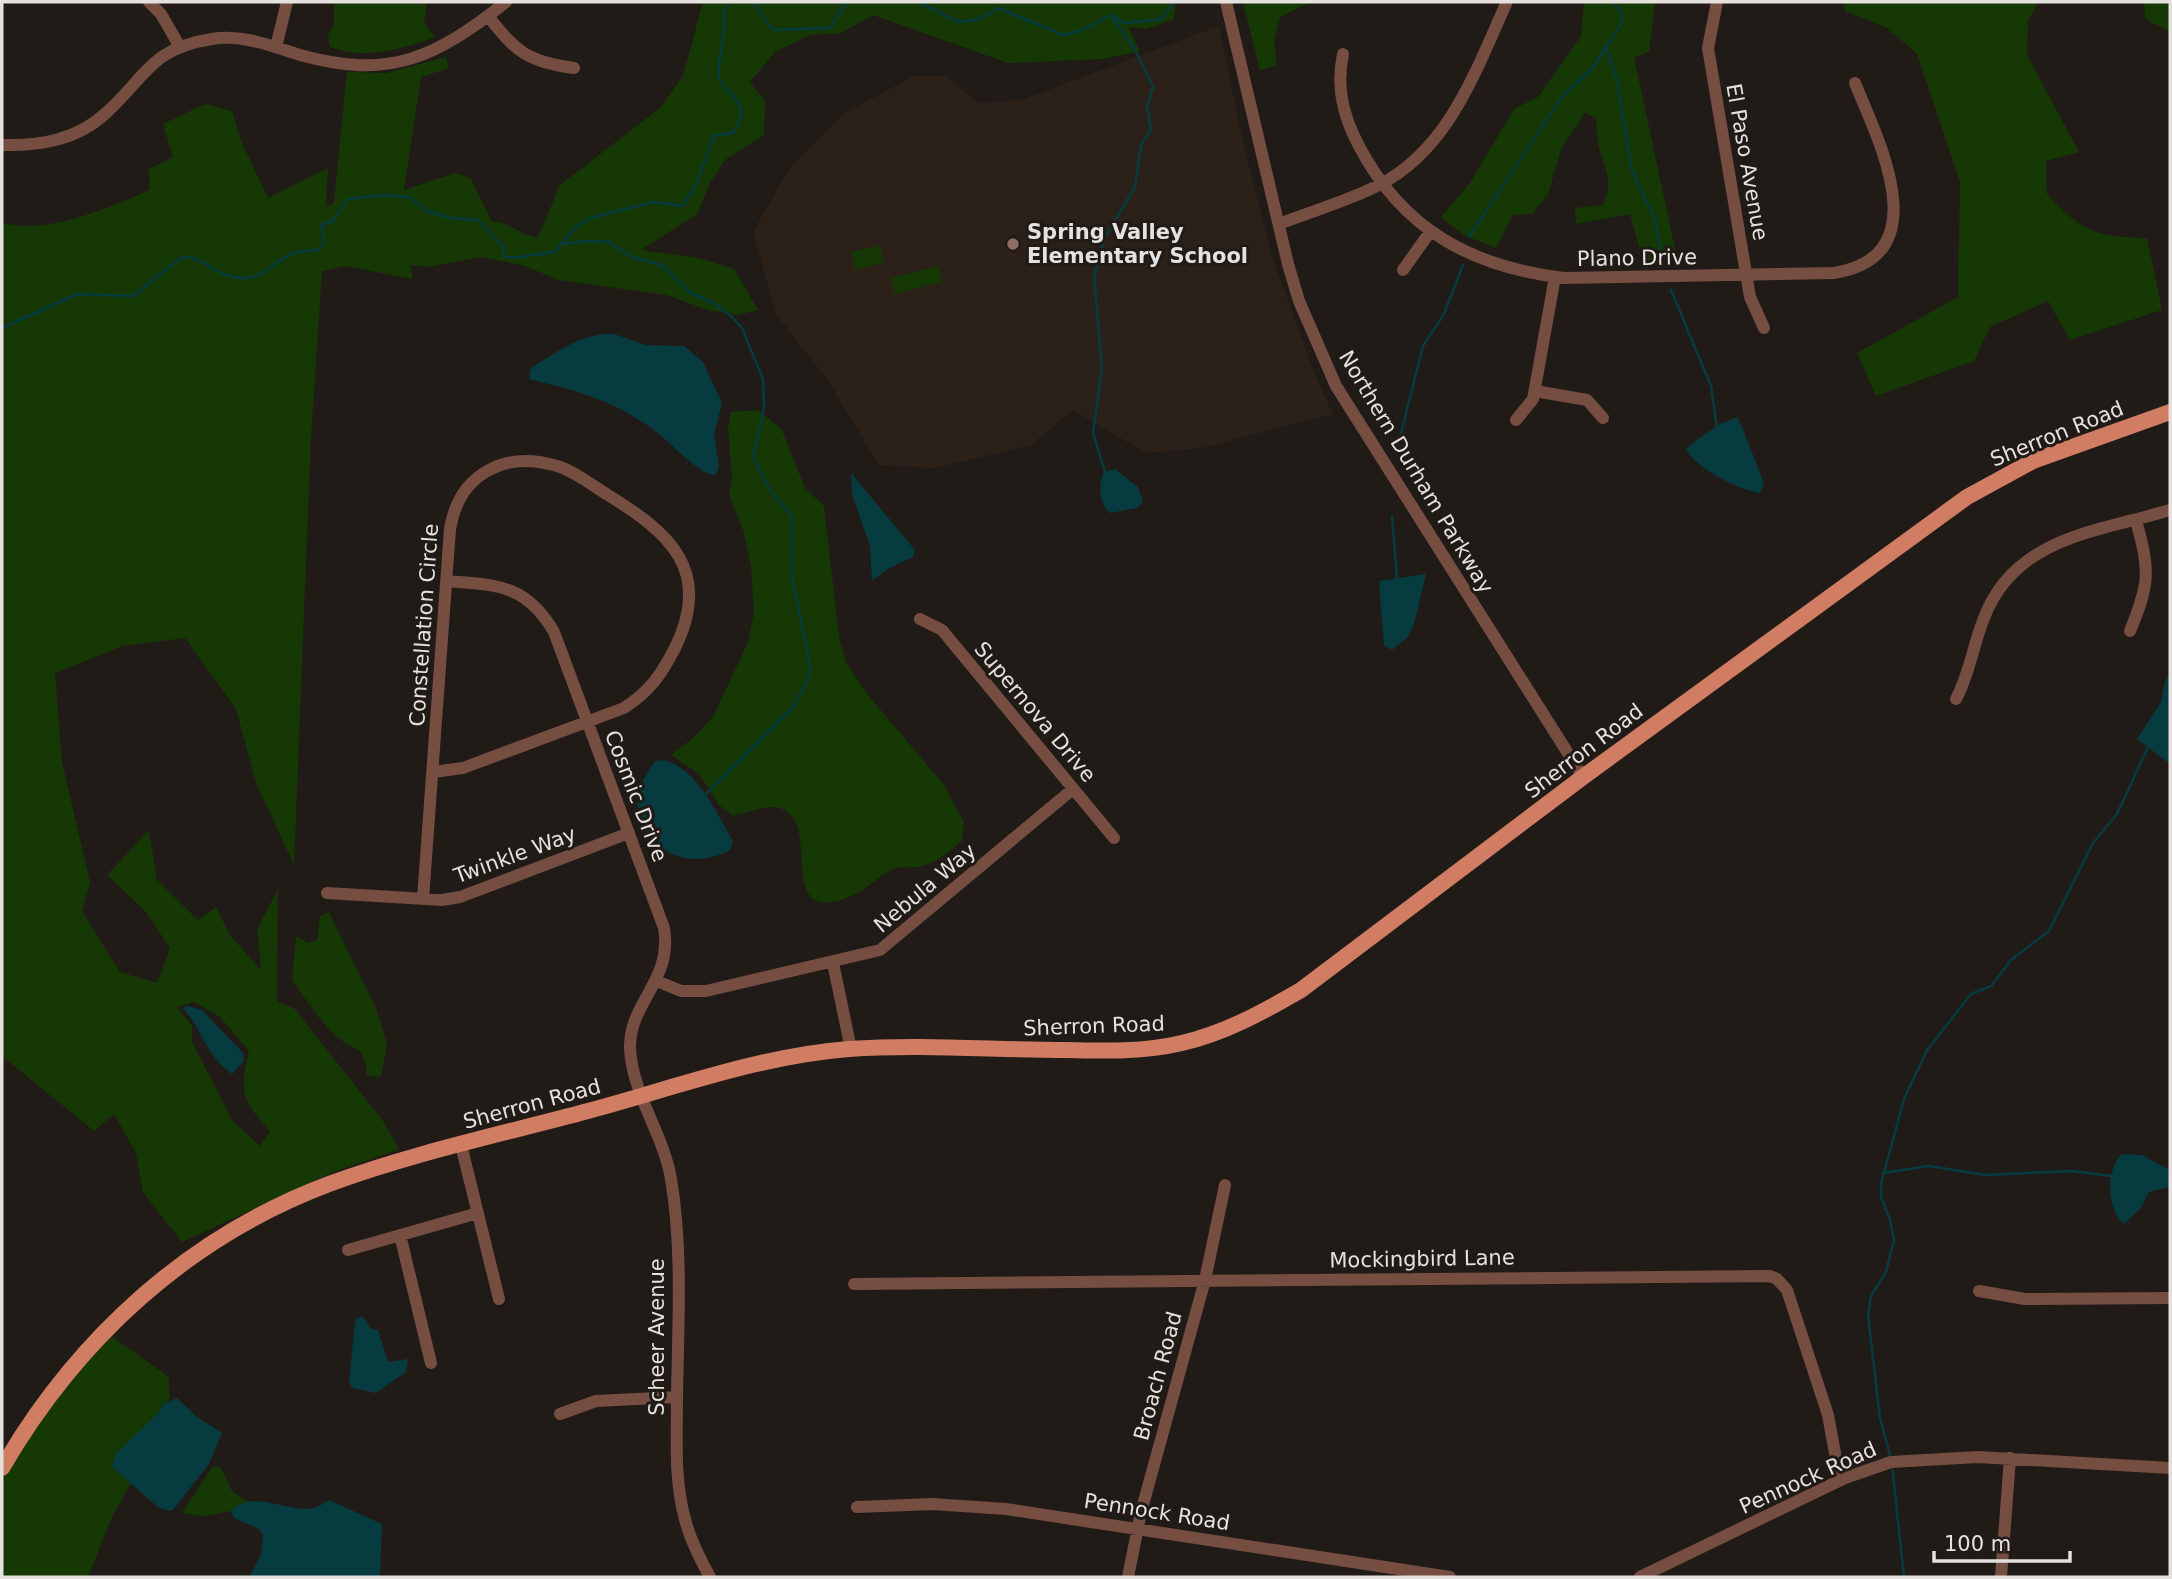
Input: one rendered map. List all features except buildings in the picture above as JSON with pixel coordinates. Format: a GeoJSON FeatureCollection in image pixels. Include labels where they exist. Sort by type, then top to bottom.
{"type":"FeatureCollection","features":[{"type":"Feature","properties":{"kind":"main road","name":"Sherron Road"},"geometry":{"type":"LineString","coordinates":[[2,1468],[35,1414],[80,1356],[129,1307],[171,1272],[229,1232],[325,1186],[642,1095],[789,1057],[851,1049],[1108,1051],[1169,1046],[1210,1035],[1251,1018],[1301,990],[1583,777],[1967,497],[2033,461],[2170,412]]}},
{"type":"Feature","properties":{"kind":"street"},"geometry":{"type":"LineString","coordinates":[[149,2],[162,13],[180,47]]}},
{"type":"Feature","properties":{"kind":"street"},"geometry":{"type":"LineString","coordinates":[[276,47],[287,2]]}},
{"type":"Feature","properties":{"kind":"street"},"geometry":{"type":"LineString","coordinates":[[2,145],[27,146],[74,135],[105,114],[155,61],[180,47],[213,39],[247,38],[345,65],[385,65],[424,55],[453,40],[506,2]]}},
{"type":"Feature","properties":{"kind":"street","name":"Northern Durham Parkway"},"geometry":{"type":"LineString","coordinates":[[1226,2],[1299,301],[1336,386],[1583,777]]}},
{"type":"Feature","properties":{"kind":"street","name":"El Paso Avenue"},"geometry":{"type":"LineString","coordinates":[[1717,2],[1708,48],[1749,297],[1764,328]]}},
{"type":"Feature","properties":{"kind":"street"},"geometry":{"type":"LineString","coordinates":[[1279,224],[1381,184],[1418,159],[1445,128],[1506,4]]}},
{"type":"Feature","properties":{"kind":"street"},"geometry":{"type":"LineString","coordinates":[[488,16],[523,56],[540,63],[574,68]]}},
{"type":"Feature","properties":{"kind":"street","name":"Plano Drive"},"geometry":{"type":"LineString","coordinates":[[1343,54],[1338,78],[1343,106],[1356,140],[1381,184],[1430,232],[1483,261],[1529,274],[1555,277],[1843,271],[1869,259],[1888,235],[1893,213],[1889,165],[1855,83]]}},
{"type":"Feature","properties":{"kind":"street"},"geometry":{"type":"LineString","coordinates":[[1403,270],[1430,232]]}},
{"type":"Feature","properties":{"kind":"street"},"geometry":{"type":"LineString","coordinates":[[1516,420],[1534,399],[1555,277]]}},
{"type":"Feature","properties":{"kind":"street"},"geometry":{"type":"LineString","coordinates":[[1535,391],[1587,400],[1604,418]]}},
{"type":"Feature","properties":{"kind":"street","name":"Constellation Circle"},"geometry":{"type":"LineString","coordinates":[[423,899],[446,581],[453,511],[461,496],[476,479],[498,465],[525,459],[559,466],[652,523],[668,539],[687,575],[690,598],[687,617],[660,678],[645,694],[624,708],[463,768],[433,772]]}},
{"type":"Feature","properties":{"kind":"street"},"geometry":{"type":"LineString","coordinates":[[1956,699],[1968,677],[1984,618],[2003,582],[2026,559],[2054,544],[2170,510]]}},
{"type":"Feature","properties":{"kind":"street"},"geometry":{"type":"LineString","coordinates":[[2130,631],[2145,596],[2147,581],[2146,556],[2136,521]]}},
{"type":"Feature","properties":{"kind":"street","name":"Cosmic Drive"},"geometry":{"type":"LineString","coordinates":[[446,581],[497,585],[532,601],[554,632],[665,936],[664,961],[657,981],[636,1016],[631,1040],[633,1066],[642,1095]]}},
{"type":"Feature","properties":{"kind":"street","name":"Supernova Drive"},"geometry":{"type":"LineString","coordinates":[[920,620],[942,630],[1114,838]]}},
{"type":"Feature","properties":{"kind":"street","name":"Nebula Way"},"geometry":{"type":"LineString","coordinates":[[657,981],[681,991],[706,991],[872,953],[888,944],[1073,789]]}},
{"type":"Feature","properties":{"kind":"street","name":"Twinkle Way"},"geometry":{"type":"LineString","coordinates":[[327,892],[423,899],[460,897],[629,833]]}},
{"type":"Feature","properties":{"kind":"street"},"geometry":{"type":"LineString","coordinates":[[833,963],[851,1049]]}},
{"type":"Feature","properties":{"kind":"street","name":"Scheer Avenue"},"geometry":{"type":"LineString","coordinates":[[642,1095],[671,1180],[677,1261],[677,1444],[682,1506],[691,1536],[710,1577]]}},
{"type":"Feature","properties":{"kind":"street"},"geometry":{"type":"LineString","coordinates":[[461,1146],[499,1299]]}},
{"type":"Feature","properties":{"kind":"street","name":"Broach Road"},"geometry":{"type":"LineString","coordinates":[[1128,1577],[1137,1528],[1205,1280],[1225,1185]]}},
{"type":"Feature","properties":{"kind":"street"},"geometry":{"type":"LineString","coordinates":[[348,1250],[478,1213]]}},
{"type":"Feature","properties":{"kind":"street"},"geometry":{"type":"LineString","coordinates":[[400,1235],[431,1363]]}},
{"type":"Feature","properties":{"kind":"street","name":"Mockingbird Lane"},"geometry":{"type":"LineString","coordinates":[[854,1284],[1755,1275],[1777,1279],[1787,1290],[1828,1415],[1837,1464],[1845,1478]]}},
{"type":"Feature","properties":{"kind":"street"},"geometry":{"type":"LineString","coordinates":[[1979,1291],[2025,1299],[2170,1298]]}},
{"type":"Feature","properties":{"kind":"street"},"geometry":{"type":"LineString","coordinates":[[560,1414],[596,1401],[677,1397]]}},
{"type":"Feature","properties":{"kind":"street","name":"Pennock Road"},"geometry":{"type":"LineString","coordinates":[[1640,1577],[1845,1478],[1903,1460],[1949,1456],[2170,1468]]}},
{"type":"Feature","properties":{"kind":"street"},"geometry":{"type":"LineString","coordinates":[[2001,1577],[2010,1458]]}},
{"type":"Feature","properties":{"kind":"street","name":"Pennock Road"},"geometry":{"type":"LineString","coordinates":[[857,1507],[981,1506],[1450,1577]]}},
{"type":"Feature","properties":{"kind":"shaded area","name":"Spring Valley Elementary School"},"geometry":{"type":"Polygon","coordinates":[[[1219,26],[1243,142],[1272,256],[1315,375],[1333,414],[1201,448],[1146,453],[1073,410],[1031,445],[935,468],[879,465],[827,379],[776,314],[753,232],[790,167],[844,113],[914,76],[945,76],[979,103],[1022,100],[1219,26]]]}},
{"type":"Feature","properties":{"kind":"green space"},"geometry":{"type":"Polygon","coordinates":[[[334,2],[427,2],[424,22],[435,37],[383,52],[356,53],[330,47],[328,34],[334,26],[334,2]]]}},
{"type":"Feature","properties":{"kind":"green space"},"geometry":{"type":"Polygon","coordinates":[[[703,2],[1176,2],[1174,19],[1147,29],[1128,27],[1140,51],[1102,59],[1008,63],[873,15],[841,33],[810,35],[775,52],[750,82],[765,101],[764,135],[726,159],[711,181],[697,214],[641,250],[699,258],[734,269],[758,310],[737,315],[708,310],[666,295],[559,280],[525,266],[482,257],[427,267],[411,265],[412,279],[345,266],[322,271],[311,437],[294,865],[256,783],[236,709],[185,638],[123,646],[55,673],[62,762],[90,882],[82,911],[120,972],[157,983],[170,948],[146,912],[107,875],[149,830],[157,880],[198,920],[216,907],[230,935],[261,970],[257,929],[278,889],[277,1002],[294,1008],[383,1121],[399,1149],[331,1173],[182,1242],[143,1192],[136,1153],[114,1114],[94,1131],[2,1056],[2,223],[20,226],[58,223],[97,212],[150,190],[149,169],[173,157],[163,124],[205,104],[232,111],[242,143],[268,198],[328,168],[326,207],[334,203],[347,72],[387,73],[446,57],[449,68],[421,77],[404,190],[455,173],[470,178],[492,222],[499,222],[524,234],[538,237],[560,185],[660,108],[683,76],[703,2]],[[194,1002],[177,1007],[192,1026],[192,1042],[232,1120],[260,1146],[270,1131],[253,1111],[245,1095],[244,1077],[249,1051],[220,1017],[194,1002]]]}},
{"type":"Feature","properties":{"kind":"green space"},"geometry":{"type":"Polygon","coordinates":[[[1243,2],[1311,2],[1280,17],[1274,40],[1277,65],[1260,70],[1243,2]]]}},
{"type":"Feature","properties":{"kind":"green space"},"geometry":{"type":"Polygon","coordinates":[[[1584,2],[1655,2],[1649,52],[1634,57],[1677,258],[1643,261],[1630,214],[1576,224],[1575,208],[1603,205],[1608,184],[1599,148],[1596,118],[1585,113],[1561,149],[1548,195],[1532,214],[1513,215],[1496,248],[1464,235],[1441,217],[1470,183],[1514,109],[1538,97],[1581,36],[1584,2]]]}},
{"type":"Feature","properties":{"kind":"green space"},"geometry":{"type":"Polygon","coordinates":[[[1844,2],[2039,2],[2028,20],[2027,55],[2079,152],[2046,161],[2047,194],[2070,217],[2091,230],[2115,236],[2147,238],[2162,310],[2070,340],[2048,301],[1990,327],[1974,361],[1876,396],[1857,353],[1958,297],[1960,182],[1917,54],[1887,28],[1845,11],[1844,2]]]}},
{"type":"Feature","properties":{"kind":"green space"},"geometry":{"type":"Polygon","coordinates":[[[2144,2],[2170,2],[2170,32],[2145,19],[2144,2]]]}},
{"type":"Feature","properties":{"kind":"green space"},"geometry":{"type":"Polygon","coordinates":[[[880,246],[884,263],[855,270],[851,252],[880,246]]]}},
{"type":"Feature","properties":{"kind":"green space"},"geometry":{"type":"Polygon","coordinates":[[[938,266],[942,282],[895,294],[891,278],[938,266]]]}},
{"type":"Feature","properties":{"kind":"green space"},"geometry":{"type":"Polygon","coordinates":[[[757,410],[781,428],[805,488],[824,506],[839,637],[846,663],[868,695],[944,785],[964,822],[962,841],[938,860],[927,865],[894,869],[849,897],[827,902],[814,899],[806,889],[797,825],[789,813],[768,807],[732,815],[719,805],[699,774],[671,755],[693,738],[713,717],[748,642],[754,613],[751,566],[743,529],[729,495],[732,478],[728,428],[731,412],[757,410]]]}},
{"type":"Feature","properties":{"kind":"green space"},"geometry":{"type":"Polygon","coordinates":[[[329,912],[376,1008],[387,1044],[381,1077],[367,1076],[366,1063],[359,1050],[330,1030],[292,980],[296,936],[308,943],[317,940],[320,916],[329,912]]]}},
{"type":"Feature","properties":{"kind":"green space"},"geometry":{"type":"Polygon","coordinates":[[[110,1335],[169,1377],[169,1401],[163,1404],[159,1412],[113,1460],[114,1469],[132,1481],[112,1517],[88,1577],[2,1577],[2,1481],[32,1424],[110,1335]]]}},
{"type":"Feature","properties":{"kind":"green space"},"geometry":{"type":"Polygon","coordinates":[[[212,1467],[221,1467],[232,1491],[248,1502],[231,1511],[204,1516],[182,1513],[212,1467]]]}},
{"type":"Feature","properties":{"kind":"water"},"geometry":{"type":"Polygon","coordinates":[[[614,334],[646,345],[684,346],[703,362],[722,403],[714,434],[719,467],[715,475],[700,469],[654,430],[624,411],[579,392],[529,379],[531,368],[570,345],[591,336],[614,334]]]}},
{"type":"Feature","properties":{"kind":"water"},"geometry":{"type":"Polygon","coordinates":[[[1738,417],[1764,483],[1760,493],[1719,478],[1699,464],[1687,450],[1687,447],[1720,424],[1738,417]]]}},
{"type":"Feature","properties":{"kind":"water"},"geometry":{"type":"Polygon","coordinates":[[[1115,469],[1138,487],[1143,502],[1137,508],[1110,513],[1106,509],[1100,488],[1102,477],[1104,472],[1115,469]]]}},
{"type":"Feature","properties":{"kind":"water"},"geometry":{"type":"Polygon","coordinates":[[[851,473],[915,550],[913,557],[888,569],[872,581],[870,546],[852,494],[851,473]]]}},
{"type":"Feature","properties":{"kind":"water"},"geometry":{"type":"Polygon","coordinates":[[[1426,574],[1414,624],[1407,638],[1392,650],[1384,645],[1379,581],[1426,574]]]}},
{"type":"Feature","properties":{"kind":"water"},"geometry":{"type":"Polygon","coordinates":[[[2170,673],[2169,763],[2137,739],[2161,702],[2165,682],[2170,673]]]}},
{"type":"Feature","properties":{"kind":"water"},"geometry":{"type":"Polygon","coordinates":[[[664,760],[686,772],[705,793],[733,841],[730,850],[714,857],[683,858],[657,844],[647,833],[640,818],[637,801],[642,782],[655,761],[664,760]]]}},
{"type":"Feature","properties":{"kind":"water"},"geometry":{"type":"Polygon","coordinates":[[[188,1006],[202,1010],[244,1054],[244,1061],[232,1074],[216,1059],[183,1008],[188,1006]]]}},
{"type":"Feature","properties":{"kind":"water"},"geometry":{"type":"Polygon","coordinates":[[[2122,1154],[2142,1155],[2170,1170],[2170,1187],[2149,1192],[2140,1209],[2124,1224],[2114,1210],[2110,1190],[2113,1169],[2122,1154]]]}},
{"type":"Feature","properties":{"kind":"water"},"geometry":{"type":"Polygon","coordinates":[[[363,1316],[371,1329],[378,1330],[388,1362],[408,1359],[406,1372],[376,1393],[352,1388],[349,1380],[356,1319],[363,1316]]]}},
{"type":"Feature","properties":{"kind":"water"},"geometry":{"type":"Polygon","coordinates":[[[177,1398],[196,1416],[222,1433],[209,1464],[172,1511],[159,1508],[112,1467],[116,1454],[159,1412],[163,1404],[177,1398]]]}},
{"type":"Feature","properties":{"kind":"water"},"geometry":{"type":"Polygon","coordinates":[[[329,1500],[382,1524],[380,1577],[249,1577],[261,1555],[263,1535],[259,1529],[234,1518],[231,1511],[248,1502],[268,1502],[308,1509],[329,1500]]]}},
{"type":"Feature","properties":{"kind":"waterway"},"geometry":{"type":"LineString","coordinates":[[2,328],[77,294],[133,296],[182,257],[196,259],[233,277],[256,276],[291,254],[319,250],[324,243],[321,225],[333,221],[348,199],[384,195],[409,197],[427,211],[450,218],[478,220],[503,246],[503,256],[512,258],[554,252],[577,226],[590,218],[653,202],[682,206],[696,185],[714,136],[734,132],[742,114],[738,102],[719,77],[724,10],[729,2]]}},
{"type":"Feature","properties":{"kind":"waterway"},"geometry":{"type":"LineString","coordinates":[[754,2],[769,26],[775,30],[830,28],[847,2]]}},
{"type":"Feature","properties":{"kind":"waterway"},"geometry":{"type":"LineString","coordinates":[[919,2],[958,22],[980,19],[998,8],[1063,35],[1080,31],[1111,15],[1125,23],[1161,19],[1174,2]]}},
{"type":"Feature","properties":{"kind":"waterway"},"geometry":{"type":"LineString","coordinates":[[1469,237],[1563,95],[1592,69],[1621,24],[1622,13],[1612,2]]}},
{"type":"Feature","properties":{"kind":"waterway"},"geometry":{"type":"LineString","coordinates":[[1106,475],[1093,433],[1102,368],[1094,276],[1105,237],[1135,187],[1141,145],[1151,130],[1147,106],[1153,87],[1134,48],[1111,15]]}},
{"type":"Feature","properties":{"kind":"waterway"},"geometry":{"type":"LineString","coordinates":[[1605,46],[1616,76],[1632,171],[1655,219],[1662,260]]}},
{"type":"Feature","properties":{"kind":"waterway"},"geometry":{"type":"LineString","coordinates":[[564,244],[609,242],[632,257],[662,265],[689,292],[713,303],[742,328],[763,379],[764,409],[753,457],[770,490],[792,517],[792,576],[810,666],[807,682],[792,708],[703,797]]}},
{"type":"Feature","properties":{"kind":"waterway"},"geometry":{"type":"LineString","coordinates":[[1397,449],[1423,346],[1444,314],[1463,265]]}},
{"type":"Feature","properties":{"kind":"waterway"},"geometry":{"type":"LineString","coordinates":[[1671,290],[1711,386],[1717,429]]}},
{"type":"Feature","properties":{"kind":"waterway"},"geometry":{"type":"LineString","coordinates":[[1392,516],[1397,579]]}},
{"type":"Feature","properties":{"kind":"waterway"},"geometry":{"type":"LineString","coordinates":[[1891,1459],[1880,1418],[1868,1316],[1871,1296],[1886,1272],[1894,1240],[1881,1197],[1881,1184],[1904,1099],[1927,1050],[1971,994],[1991,986],[2011,960],[2049,931],[2093,843],[2117,814],[2148,747]]}},
{"type":"Feature","properties":{"kind":"waterway"},"geometry":{"type":"LineString","coordinates":[[1883,1173],[1929,1166],[1986,1175],[2072,1171],[2112,1176]]}},
{"type":"Feature","properties":{"kind":"waterway"},"geometry":{"type":"LineString","coordinates":[[1892,1466],[1904,1577]]}},
{"type":"Feature","properties":{"kind":"place","name":"Spring Valley Elementary School"},"geometry":{"type":"Point","coordinates":[1013,244]}}]}
